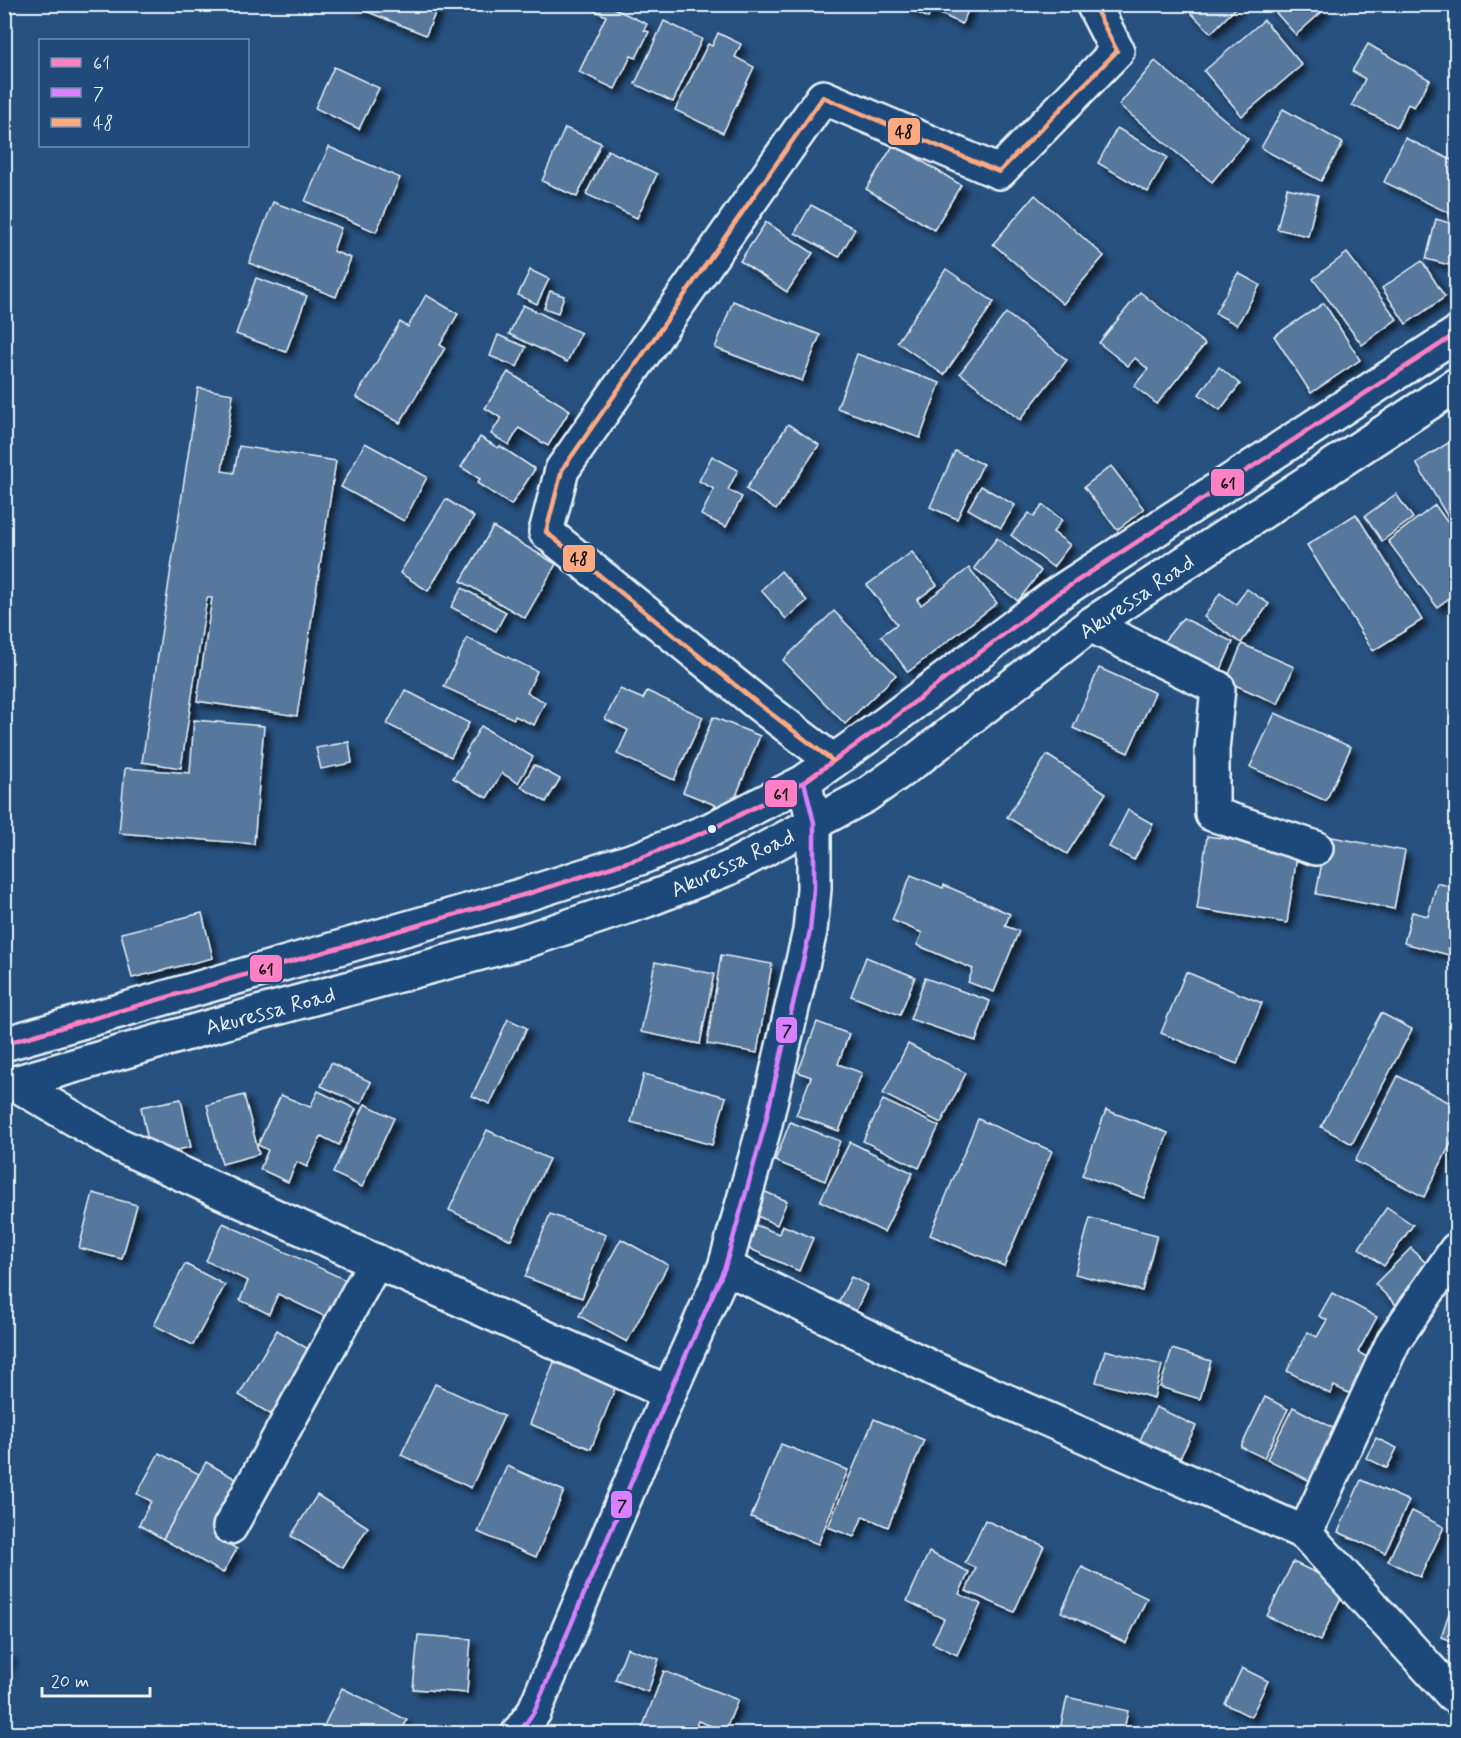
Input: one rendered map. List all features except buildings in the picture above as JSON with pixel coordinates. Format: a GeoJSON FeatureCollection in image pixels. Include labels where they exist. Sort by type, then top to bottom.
{"type":"FeatureCollection","features":[{"type":"Feature","properties":{"kind":"main road"},"geometry":{"type":"LineString","coordinates":[[833,761],[756,702],[546,532],[562,470],[823,97],[999,172],[1117,51],[1093,4]]}},
{"type":"Feature","properties":{"kind":"main road","name":"Akuressa Road"},"geometry":{"type":"LineString","coordinates":[[4,1044],[519,896],[640,858],[712,829],[804,782],[1058,594],[1456,334]]}},
{"type":"Feature","properties":{"kind":"main road","name":"Akuressa Road"},"geometry":{"type":"LineString","coordinates":[[9,1085],[258,1013],[536,937],[647,900],[729,868],[865,796],[919,758],[1090,626],[1456,385]]}},
{"type":"Feature","properties":{"kind":"main road"},"geometry":{"type":"LineString","coordinates":[[1090,626],[1218,688],[1212,750],[1212,814],[1316,848]]}},
{"type":"Feature","properties":{"kind":"main road"},"geometry":{"type":"LineString","coordinates":[[518,1734],[534,1712],[725,1267],[764,1128],[810,931],[814,889],[814,823],[804,782]]}},
{"type":"Feature","properties":{"kind":"main road"},"geometry":{"type":"LineString","coordinates":[[9,1085],[117,1144],[669,1393]]}},
{"type":"Feature","properties":{"kind":"main road"},"geometry":{"type":"LineString","coordinates":[[1305,1533],[1394,1340],[1456,1250]]}},
{"type":"Feature","properties":{"kind":"main road"},"geometry":{"type":"LineString","coordinates":[[230,1527],[376,1261]]}},
{"type":"Feature","properties":{"kind":"main road"},"geometry":{"type":"LineString","coordinates":[[725,1267],[938,1371],[1305,1533],[1456,1697]]}},
{"type":"Feature","properties":{"kind":"transit line","name":"48"},"geometry":{"type":"LineString","coordinates":[[833,761],[756,702],[546,532],[562,470],[823,97],[999,172],[1117,51],[1093,4]]}},
{"type":"Feature","properties":{"kind":"transit line","name":"61"},"geometry":{"type":"LineString","coordinates":[[4,1044],[530,893],[640,858],[712,829],[804,782],[888,722],[1057,594],[1456,334]]}},
{"type":"Feature","properties":{"kind":"transit line","name":"7"},"geometry":{"type":"LineString","coordinates":[[518,1734],[534,1712],[725,1267],[764,1128],[810,931],[814,889],[814,823],[804,782]]}}]}
